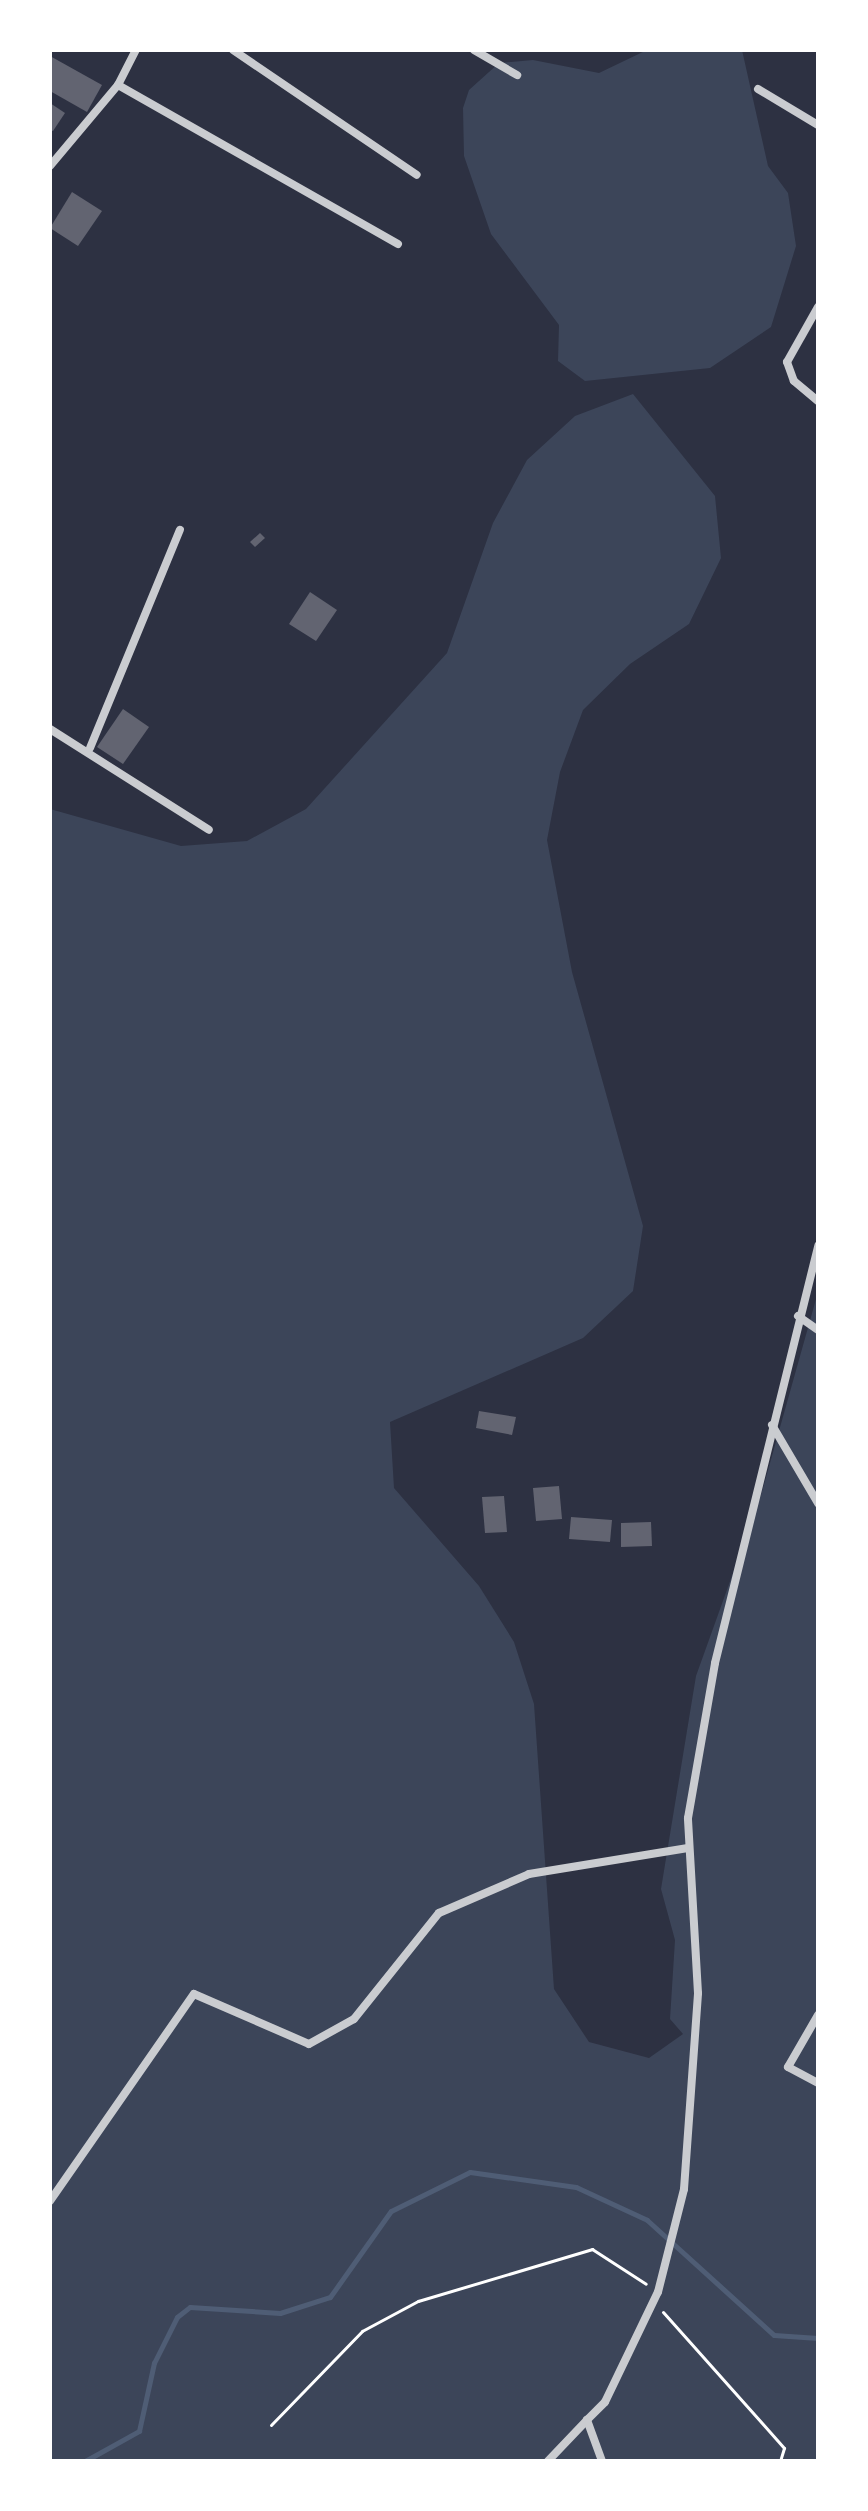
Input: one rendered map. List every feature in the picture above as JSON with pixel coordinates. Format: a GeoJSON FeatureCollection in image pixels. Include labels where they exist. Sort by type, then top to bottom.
{"type":"FeatureCollection","features":[{"type":"Feature","properties":{"kind":"street"},"geometry":{"type":"LineString","coordinates":[[50,166],[118,85],[136,50]]}},
{"type":"Feature","properties":{"kind":"street"},"geometry":{"type":"LineString","coordinates":[[233,50],[417,175]]}},
{"type":"Feature","properties":{"kind":"street"},"geometry":{"type":"LineString","coordinates":[[474,50],[517,75]]}},
{"type":"Feature","properties":{"kind":"street"},"geometry":{"type":"LineString","coordinates":[[118,85],[398,244]]}},
{"type":"Feature","properties":{"kind":"street"},"geometry":{"type":"LineString","coordinates":[[758,89],[818,125]]}},
{"type":"Feature","properties":{"kind":"street"},"geometry":{"type":"LineString","coordinates":[[818,307],[787,362],[794,381],[818,401]]}},
{"type":"Feature","properties":{"kind":"street"},"geometry":{"type":"LineString","coordinates":[[90,748],[180,530]]}},
{"type":"Feature","properties":{"kind":"street"},"geometry":{"type":"LineString","coordinates":[[50,729],[90,748],[209,830]]}},
{"type":"Feature","properties":{"kind":"street"},"geometry":{"type":"LineString","coordinates":[[548,2461],[605,2402],[658,2292],[684,2189],[698,1993],[688,1848],[715,1663],[771,1424],[818,1246]]}},
{"type":"Feature","properties":{"kind":"street"},"geometry":{"type":"LineString","coordinates":[[798,1316],[818,1330]]}},
{"type":"Feature","properties":{"kind":"street"},"geometry":{"type":"LineString","coordinates":[[771,1424],[818,1503]]}},
{"type":"Feature","properties":{"kind":"street"},"geometry":{"type":"LineString","coordinates":[[50,2201],[194,1994],[309,2044],[354,2019],[439,1913],[529,1874],[688,1848]]}},
{"type":"Feature","properties":{"kind":"street"},"geometry":{"type":"LineString","coordinates":[[818,2015],[788,2067],[818,2083]]}},
{"type":"Feature","properties":{"kind":"street"},"geometry":{"type":"LineString","coordinates":[[587,2420],[602,2461]]}},
{"type":"Feature","properties":{"kind":"path"},"geometry":{"type":"LineString","coordinates":[[271,2425],[362,2331],[418,2301],[592,2249],[658,2292],[660,2307],[710,2371],[784,2448],[780,2461]]}},
{"type":"Feature","properties":{"kind":"shaded area"},"geometry":{"type":"Polygon","coordinates":[[[647,50],[742,50],[768,166],[788,193],[796,246],[771,327],[710,368],[585,381],[558,361],[559,325],[491,234],[464,156],[463,108],[469,90],[499,63],[533,60],[599,73],[647,50]]]}},
{"type":"Feature","properties":{"kind":"shaded area"},"geometry":{"type":"Polygon","coordinates":[[[633,394],[715,496],[721,558],[689,624],[630,664],[583,710],[560,772],[547,840],[572,972],[643,1226],[633,1291],[583,1338],[390,1422],[394,1488],[479,1586],[514,1642],[534,1704],[554,1989],[589,2042],[649,2058],[683,2034],[670,2019],[675,1940],[661,1889],[696,1676],[761,1495],[818,1292],[818,2461],[50,2461],[50,809],[181,846],[247,841],[306,809],[447,653],[493,523],[527,460],[575,416],[633,394]]]}},
{"type":"Feature","properties":{"kind":"building"},"geometry":{"type":"Polygon","coordinates":[[[50,56],[102,85],[87,112],[50,91],[50,56]]]}},
{"type":"Feature","properties":{"kind":"building"},"geometry":{"type":"Polygon","coordinates":[[[50,103],[65,113],[53,131],[50,130],[50,103]]]}},
{"type":"Feature","properties":{"kind":"building"},"geometry":{"type":"Polygon","coordinates":[[[72,192],[102,211],[78,246],[50,228],[72,192]]]}},
{"type":"Feature","properties":{"kind":"building"},"geometry":{"type":"Polygon","coordinates":[[[260,533],[265,538],[255,547],[250,542],[260,533]]]}},
{"type":"Feature","properties":{"kind":"building"},"geometry":{"type":"Polygon","coordinates":[[[310,592],[337,610],[316,641],[289,624],[310,592]]]}},
{"type":"Feature","properties":{"kind":"building"},"geometry":{"type":"Polygon","coordinates":[[[123,709],[149,727],[123,764],[97,747],[123,709]]]}},
{"type":"Feature","properties":{"kind":"building"},"geometry":{"type":"Polygon","coordinates":[[[479,1411],[516,1417],[512,1435],[476,1428],[479,1411]]]}},
{"type":"Feature","properties":{"kind":"building"},"geometry":{"type":"Polygon","coordinates":[[[559,1486],[562,1519],[536,1521],[533,1488],[559,1486]]]}},
{"type":"Feature","properties":{"kind":"building"},"geometry":{"type":"Polygon","coordinates":[[[504,1496],[507,1532],[485,1533],[482,1497],[504,1496]]]}},
{"type":"Feature","properties":{"kind":"building"},"geometry":{"type":"Polygon","coordinates":[[[571,1517],[612,1520],[610,1542],[569,1539],[571,1517]]]}},
{"type":"Feature","properties":{"kind":"building"},"geometry":{"type":"Polygon","coordinates":[[[651,1522],[652,1546],[621,1547],[621,1523],[651,1522]]]}},
{"type":"Feature","properties":{"kind":"waterway"},"geometry":{"type":"LineString","coordinates":[[85,2461],[139,2431],[154,2363],[177,2317],[190,2307],[280,2313],[330,2297],[391,2211],[470,2172],[576,2187],[647,2220],[774,2335],[818,2338]]}}]}
